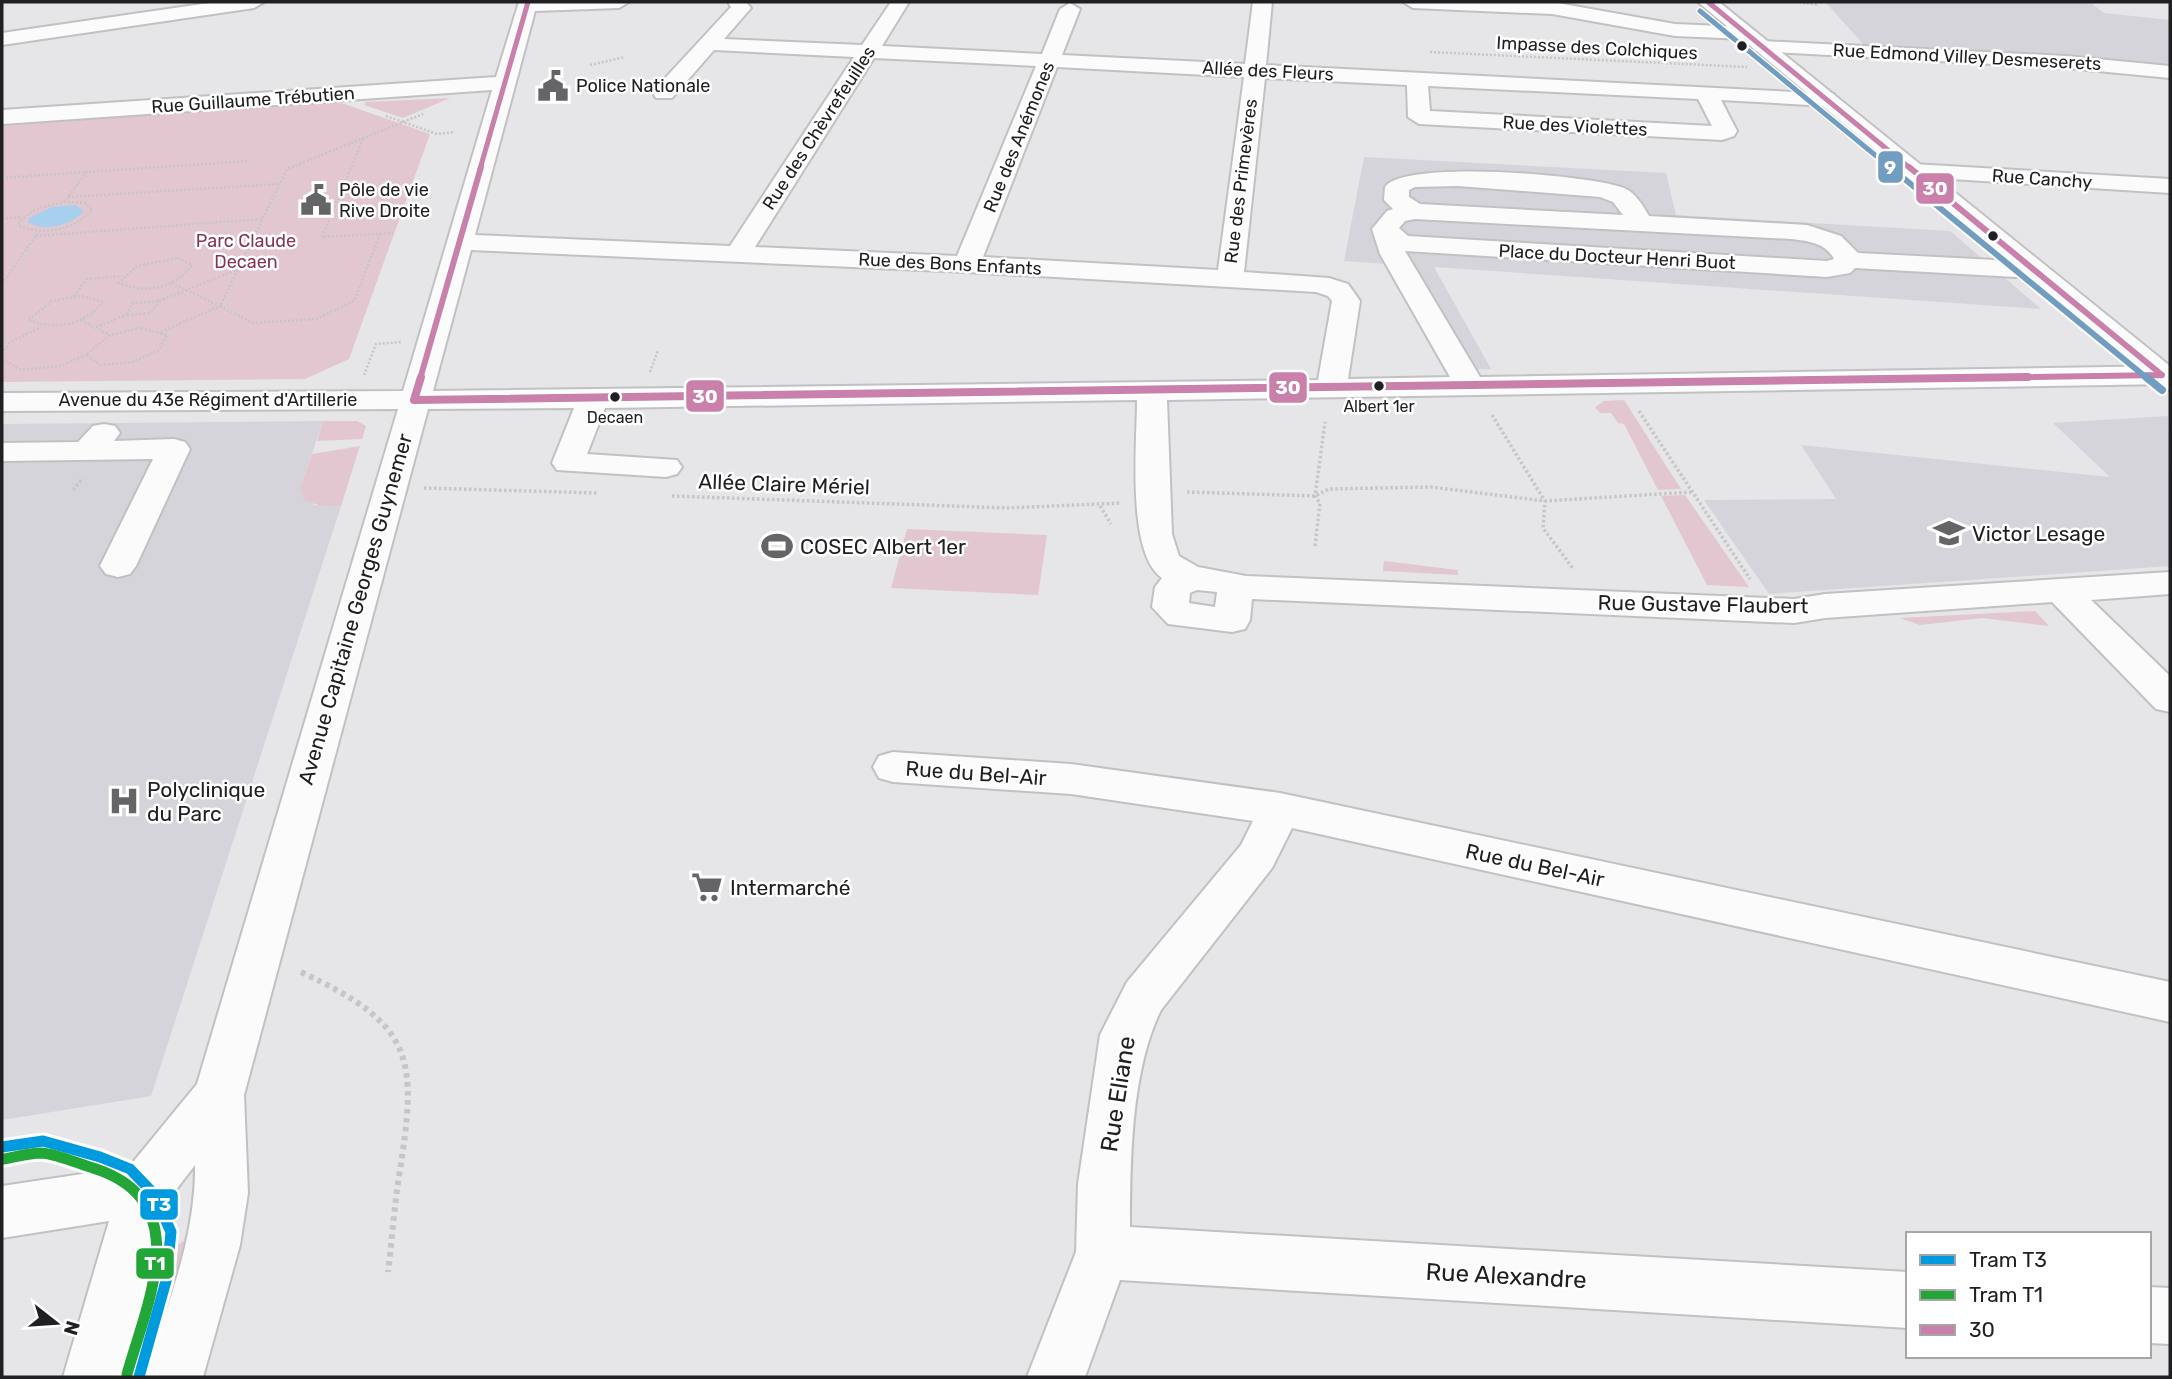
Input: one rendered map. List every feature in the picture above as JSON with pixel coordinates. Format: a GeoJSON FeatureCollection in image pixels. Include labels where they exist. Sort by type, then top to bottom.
{"type":"FeatureCollection","features":[{"type":"Feature","properties":{"kind":"street"},"geometry":{"type":"LineString","coordinates":[[2,39],[254,2]]}},
{"type":"Feature","properties":{"kind":"street"},"geometry":{"type":"LineString","coordinates":[[528,4],[619,2]]}},
{"type":"Feature","properties":{"kind":"street"},"geometry":{"type":"LineString","coordinates":[[664,93],[741,8],[737,2]]}},
{"type":"Feature","properties":{"kind":"street","name":"Rue des Chèvrefeuilles"},"geometry":{"type":"LineString","coordinates":[[738,253],[900,2]]}},
{"type":"Feature","properties":{"kind":"street","name":"Rue Edmond Villey Desmeserets"},"geometry":{"type":"LineString","coordinates":[[1413,2],[1552,8],[1675,30],[1754,40],[2058,61],[2170,72]]}},
{"type":"Feature","properties":{"kind":"street"},"geometry":{"type":"LineString","coordinates":[[1707,2],[2167,377]]}},
{"type":"Feature","properties":{"kind":"street","name":"Avenue Capitaine Georges Guynemer"},"geometry":{"type":"LineString","coordinates":[[174,1377],[213,1245],[222,1193],[219,1095],[528,4]]}},
{"type":"Feature","properties":{"kind":"street","name":"Rue des Anémones"},"geometry":{"type":"LineString","coordinates":[[967,264],[1070,9]]}},
{"type":"Feature","properties":{"kind":"street","name":"Rue des Primevères"},"geometry":{"type":"LineString","coordinates":[[1230,278],[1262,11]]}},
{"type":"Feature","properties":{"kind":"street","name":"Allée des Fleurs"},"geometry":{"type":"LineString","coordinates":[[709,44],[1826,99]]}},
{"type":"Feature","properties":{"kind":"street","name":"Rue des Violettes"},"geometry":{"type":"LineString","coordinates":[[1417,79],[1419,117],[1722,134],[1726,131],[1706,93]]}},
{"type":"Feature","properties":{"kind":"street","name":"Rue Guillaume Trébutien"},"geometry":{"type":"LineString","coordinates":[[2,117],[505,83]]}},
{"type":"Feature","properties":{"kind":"street","name":"Rue Canchy"},"geometry":{"type":"LineString","coordinates":[[1913,171],[2170,186]]}},
{"type":"Feature","properties":{"kind":"street","name":"Place du Docteur Henri Buot"},"geometry":{"type":"LineString","coordinates":[[1848,260],[1846,254],[1831,241],[1807,233],[1414,211],[1392,219],[1385,229],[1410,244],[1827,269],[1840,267],[1848,260],[2034,270]]}},
{"type":"Feature","properties":{"kind":"street"},"geometry":{"type":"LineString","coordinates":[[1387,232],[1393,254],[1459,387],[1458,415]]}},
{"type":"Feature","properties":{"kind":"street","name":"Rue des Bons Enfants"},"geometry":{"type":"LineString","coordinates":[[459,242],[967,264],[1319,284],[1344,295],[1344,317],[1331,389]]}},
{"type":"Feature","properties":{"kind":"street","name":"Avenue du 43e Régiment d'Artillerie"},"geometry":{"type":"LineString","coordinates":[[2,402],[593,400],[2167,377]]}},
{"type":"Feature","properties":{"kind":"street","name":"Rue Gustave Flaubert"},"geometry":{"type":"LineString","coordinates":[[1152,390],[1155,534],[1160,556],[1173,572],[1222,580],[1235,586],[1794,611],[1825,606],[2170,583]]}},
{"type":"Feature","properties":{"kind":"street"},"geometry":{"type":"LineString","coordinates":[[593,400],[568,463],[666,481]]}},
{"type":"Feature","properties":{"kind":"street"},"geometry":{"type":"LineString","coordinates":[[88,451],[132,401]]}},
{"type":"Feature","properties":{"kind":"street"},"geometry":{"type":"LineString","coordinates":[[2,452],[174,449],[118,566]]}},
{"type":"Feature","properties":{"kind":"street"},"geometry":{"type":"LineString","coordinates":[[2061,591],[2170,699]]}},
{"type":"Feature","properties":{"kind":"street","name":"Rue du Bel-Air"},"geometry":{"type":"LineString","coordinates":[[893,767],[1071,779],[1280,809],[2170,1002]]}},
{"type":"Feature","properties":{"kind":"street","name":"Rue Eliane"},"geometry":{"type":"LineString","coordinates":[[1056,1377],[1104,1252],[1104,1184],[1124,1035],[1144,996],[1257,856],[1280,809]]}},
{"type":"Feature","properties":{"kind":"street","name":"Avenue Capitaine Georges Guynemer"},"geometry":{"type":"LineString","coordinates":[[92,1377],[146,1187],[219,1095]]}},
{"type":"Feature","properties":{"kind":"street"},"geometry":{"type":"LineString","coordinates":[[2,1212],[124,1194],[146,1187]]}},
{"type":"Feature","properties":{"kind":"street","name":"Rue Alexandre"},"geometry":{"type":"LineString","coordinates":[[1104,1252],[1906,1300]]}},
{"type":"Feature","properties":{"kind":"street"},"geometry":{"type":"LineString","coordinates":[[2151,1315],[2170,1316]]}},
{"type":"Feature","properties":{"kind":"path"},"geometry":{"type":"LineString","coordinates":[[1798,2],[1819,5]]}},
{"type":"Feature","properties":{"kind":"path","name":"Impasse des Colchiques"},"geometry":{"type":"LineString","coordinates":[[1430,52],[1750,68]]}},
{"type":"Feature","properties":{"kind":"path"},"geometry":{"type":"LineString","coordinates":[[590,65],[625,58]]}},
{"type":"Feature","properties":{"kind":"path"},"geometry":{"type":"LineString","coordinates":[[161,331],[220,306],[287,169],[403,122]]}},
{"type":"Feature","properties":{"kind":"path"},"geometry":{"type":"LineString","coordinates":[[363,138],[321,237],[394,233]]}},
{"type":"Feature","properties":{"kind":"path"},"geometry":{"type":"LineString","coordinates":[[2,178],[249,161]]}},
{"type":"Feature","properties":{"kind":"path"},"geometry":{"type":"LineString","coordinates":[[64,202],[87,172]]}},
{"type":"Feature","properties":{"kind":"path"},"geometry":{"type":"LineString","coordinates":[[68,197],[280,184]]}},
{"type":"Feature","properties":{"kind":"path"},"geometry":{"type":"LineString","coordinates":[[2,219],[22,217],[36,208],[64,202],[85,203],[92,210],[77,222],[39,231],[20,226],[22,217]]}},
{"type":"Feature","properties":{"kind":"path"},"geometry":{"type":"LineString","coordinates":[[36,236],[262,219]]}},
{"type":"Feature","properties":{"kind":"path"},"geometry":{"type":"LineString","coordinates":[[2,285],[39,231]]}},
{"type":"Feature","properties":{"kind":"path"},"geometry":{"type":"LineString","coordinates":[[172,283],[253,323],[316,319],[354,301],[380,234]]}},
{"type":"Feature","properties":{"kind":"path"},"geometry":{"type":"LineString","coordinates":[[178,258],[192,265],[185,277],[172,283],[162,287],[132,290],[119,283],[127,270],[150,260],[178,258]]}},
{"type":"Feature","properties":{"kind":"path"},"geometry":{"type":"LineString","coordinates":[[125,315],[133,303],[159,301],[236,270]]}},
{"type":"Feature","properties":{"kind":"path"},"geometry":{"type":"LineString","coordinates":[[74,296],[87,279],[123,276]]}},
{"type":"Feature","properties":{"kind":"path"},"geometry":{"type":"LineString","coordinates":[[2,354],[9,343],[42,327],[68,325],[94,314],[102,302],[89,295],[61,297],[38,307],[28,320],[42,327]]}},
{"type":"Feature","properties":{"kind":"path"},"geometry":{"type":"LineString","coordinates":[[95,328],[125,315],[151,313],[159,301]]}},
{"type":"Feature","properties":{"kind":"path"},"geometry":{"type":"LineString","coordinates":[[81,320],[110,336]]}},
{"type":"Feature","properties":{"kind":"path"},"geometry":{"type":"LineString","coordinates":[[2,359],[21,370],[60,366],[86,355],[94,342],[121,331],[153,328],[167,335],[159,350],[133,362],[101,365],[86,355]]}},
{"type":"Feature","properties":{"kind":"path"},"geometry":{"type":"LineString","coordinates":[[363,378],[376,345],[402,342]]}},
{"type":"Feature","properties":{"kind":"path"},"geometry":{"type":"LineString","coordinates":[[1637,407],[1751,580]]}},
{"type":"Feature","properties":{"kind":"path"},"geometry":{"type":"LineString","coordinates":[[1492,415],[1545,500],[1543,528],[1574,570]]}},
{"type":"Feature","properties":{"kind":"path"},"geometry":{"type":"LineString","coordinates":[[1315,546],[1320,503],[1315,496],[1325,422]]}},
{"type":"Feature","properties":{"kind":"path","name":"Allée Claire Mériel"},"geometry":{"type":"LineString","coordinates":[[666,481],[1008,508],[1129,503]]}},
{"type":"Feature","properties":{"kind":"path"},"geometry":{"type":"LineString","coordinates":[[1182,492],[1315,496],[1329,488],[1431,487],[1545,500],[1692,492]]}},
{"type":"Feature","properties":{"kind":"path"},"geometry":{"type":"LineString","coordinates":[[423,488],[611,494]]}},
{"type":"Feature","properties":{"kind":"path"},"geometry":{"type":"LineString","coordinates":[[1100,506],[1111,524]]}},
{"type":"Feature","properties":{"kind":"path"},"geometry":{"type":"LineString","coordinates":[[301,972],[345,993],[366,1010],[401,1046],[408,1063],[411,1082],[388,1272]]}},
{"type":"Feature","properties":{"kind":"shaded area"},"geometry":{"type":"Polygon","coordinates":[[[1825,2],[2090,2],[2104,13],[2170,20],[2170,68],[1867,48],[1825,2]]]}},
{"type":"Feature","properties":{"kind":"shaded area"},"geometry":{"type":"Polygon","coordinates":[[[1364,157],[1666,173],[1676,215],[1950,231],[2041,309],[1434,267],[1491,369],[1445,370],[1386,264],[1344,261],[1364,157]]]}},
{"type":"Feature","properties":{"kind":"shaded area","name":"Victor Lesage"},"geometry":{"type":"Polygon","coordinates":[[[2168,416],[2170,566],[1769,594],[1704,500],[1836,499],[1801,445],[2110,477],[2053,423],[2168,416]]]}},
{"type":"Feature","properties":{"kind":"shaded area","name":"Polyclinique du Parc"},"geometry":{"type":"Polygon","coordinates":[[[323,421],[300,488],[314,505],[341,506],[151,1096],[2,1120],[2,424],[323,421]]]}},
{"type":"Feature","properties":{"kind":"green space"},"geometry":{"type":"Polygon","coordinates":[[[450,98],[403,118],[364,105],[366,102],[450,98]]]}},
{"type":"Feature","properties":{"kind":"green space","name":"Parc Claude Decaen"},"geometry":{"type":"Polygon","coordinates":[[[333,100],[430,134],[349,359],[305,379],[2,382],[2,123],[333,100]]]}},
{"type":"Feature","properties":{"kind":"green space"},"geometry":{"type":"Polygon","coordinates":[[[1624,400],[1681,489],[1658,490],[1624,424],[1618,423],[1611,413],[1600,413],[1595,407],[1604,401],[1624,400]]]}},
{"type":"Feature","properties":{"kind":"green space"},"geometry":{"type":"Polygon","coordinates":[[[323,421],[357,421],[366,426],[362,439],[317,441],[323,421]]]}},
{"type":"Feature","properties":{"kind":"green space"},"geometry":{"type":"Polygon","coordinates":[[[360,446],[341,506],[322,506],[305,501],[300,488],[312,454],[360,446]]]}},
{"type":"Feature","properties":{"kind":"green space"},"geometry":{"type":"Polygon","coordinates":[[[1685,495],[1749,587],[1707,585],[1661,496],[1685,495]]]}},
{"type":"Feature","properties":{"kind":"green space"},"geometry":{"type":"Polygon","coordinates":[[[907,529],[1047,535],[1038,595],[891,588],[907,529]]]}},
{"type":"Feature","properties":{"kind":"green space"},"geometry":{"type":"Polygon","coordinates":[[[1384,561],[1458,570],[1458,575],[1383,571],[1384,561]]]}},
{"type":"Feature","properties":{"kind":"green space"},"geometry":{"type":"Polygon","coordinates":[[[2035,611],[2049,626],[1982,618],[1920,625],[1900,618],[2035,611]]]}},
{"type":"Feature","properties":{"kind":"green space"},"geometry":{"type":"Polygon","coordinates":[[[203,1231],[163,1377],[114,1377],[138,1297],[142,1263],[203,1231]]]}},
{"type":"Feature","properties":{"kind":"water"},"geometry":{"type":"Polygon","coordinates":[[[75,205],[84,211],[65,224],[42,227],[28,222],[29,218],[52,207],[75,205]]]}},
{"type":"Feature","properties":{"kind":"tram line","name":"T3"},"geometry":{"type":"LineString","coordinates":[[2,1147],[43,1141],[100,1157],[130,1169],[154,1194],[171,1232],[166,1281],[139,1377]]}},
{"type":"Feature","properties":{"kind":"tram line","name":"T1"},"geometry":{"type":"LineString","coordinates":[[4,1159],[42,1153],[96,1169],[123,1179],[144,1201],[158,1234],[154,1279],[127,1374]]}},
{"type":"Feature","properties":{"kind":"transit line","name":"30"},"geometry":{"type":"LineString","coordinates":[[414,400],[528,2]]}},
{"type":"Feature","properties":{"kind":"transit line","name":"30"},"geometry":{"type":"LineString","coordinates":[[1708,2],[2162,375]]}},
{"type":"Feature","properties":{"kind":"transit line","name":"9"},"geometry":{"type":"LineString","coordinates":[[1700,11],[2162,390]]}},
{"type":"Feature","properties":{"kind":"transit line","name":"30"},"geometry":{"type":"LineString","coordinates":[[414,400],[2162,375]]}},
{"type":"Feature","properties":{"kind":"place","name":"Police Nationale"},"geometry":{"type":"Point","coordinates":[553,86]}},
{"type":"Feature","properties":{"kind":"place","name":"Pôle de vie Rive Droite"},"geometry":{"type":"Point","coordinates":[316,200]}},
{"type":"Feature","properties":{"kind":"place","name":"Albert 1er"},"geometry":{"type":"Point","coordinates":[1379,386]}},
{"type":"Feature","properties":{"kind":"place","name":"Decaen"},"geometry":{"type":"Point","coordinates":[615,397]}},
{"type":"Feature","properties":{"kind":"place","name":"Victor Lesage"},"geometry":{"type":"Point","coordinates":[1949,533]}},
{"type":"Feature","properties":{"kind":"place","name":"COSEC Albert 1er"},"geometry":{"type":"Point","coordinates":[777,546]}},
{"type":"Feature","properties":{"kind":"place","name":"Polyclinique du Parc"},"geometry":{"type":"Point","coordinates":[124,801]}},
{"type":"Feature","properties":{"kind":"place","name":"Intermarché"},"geometry":{"type":"Point","coordinates":[707,887]}}]}
